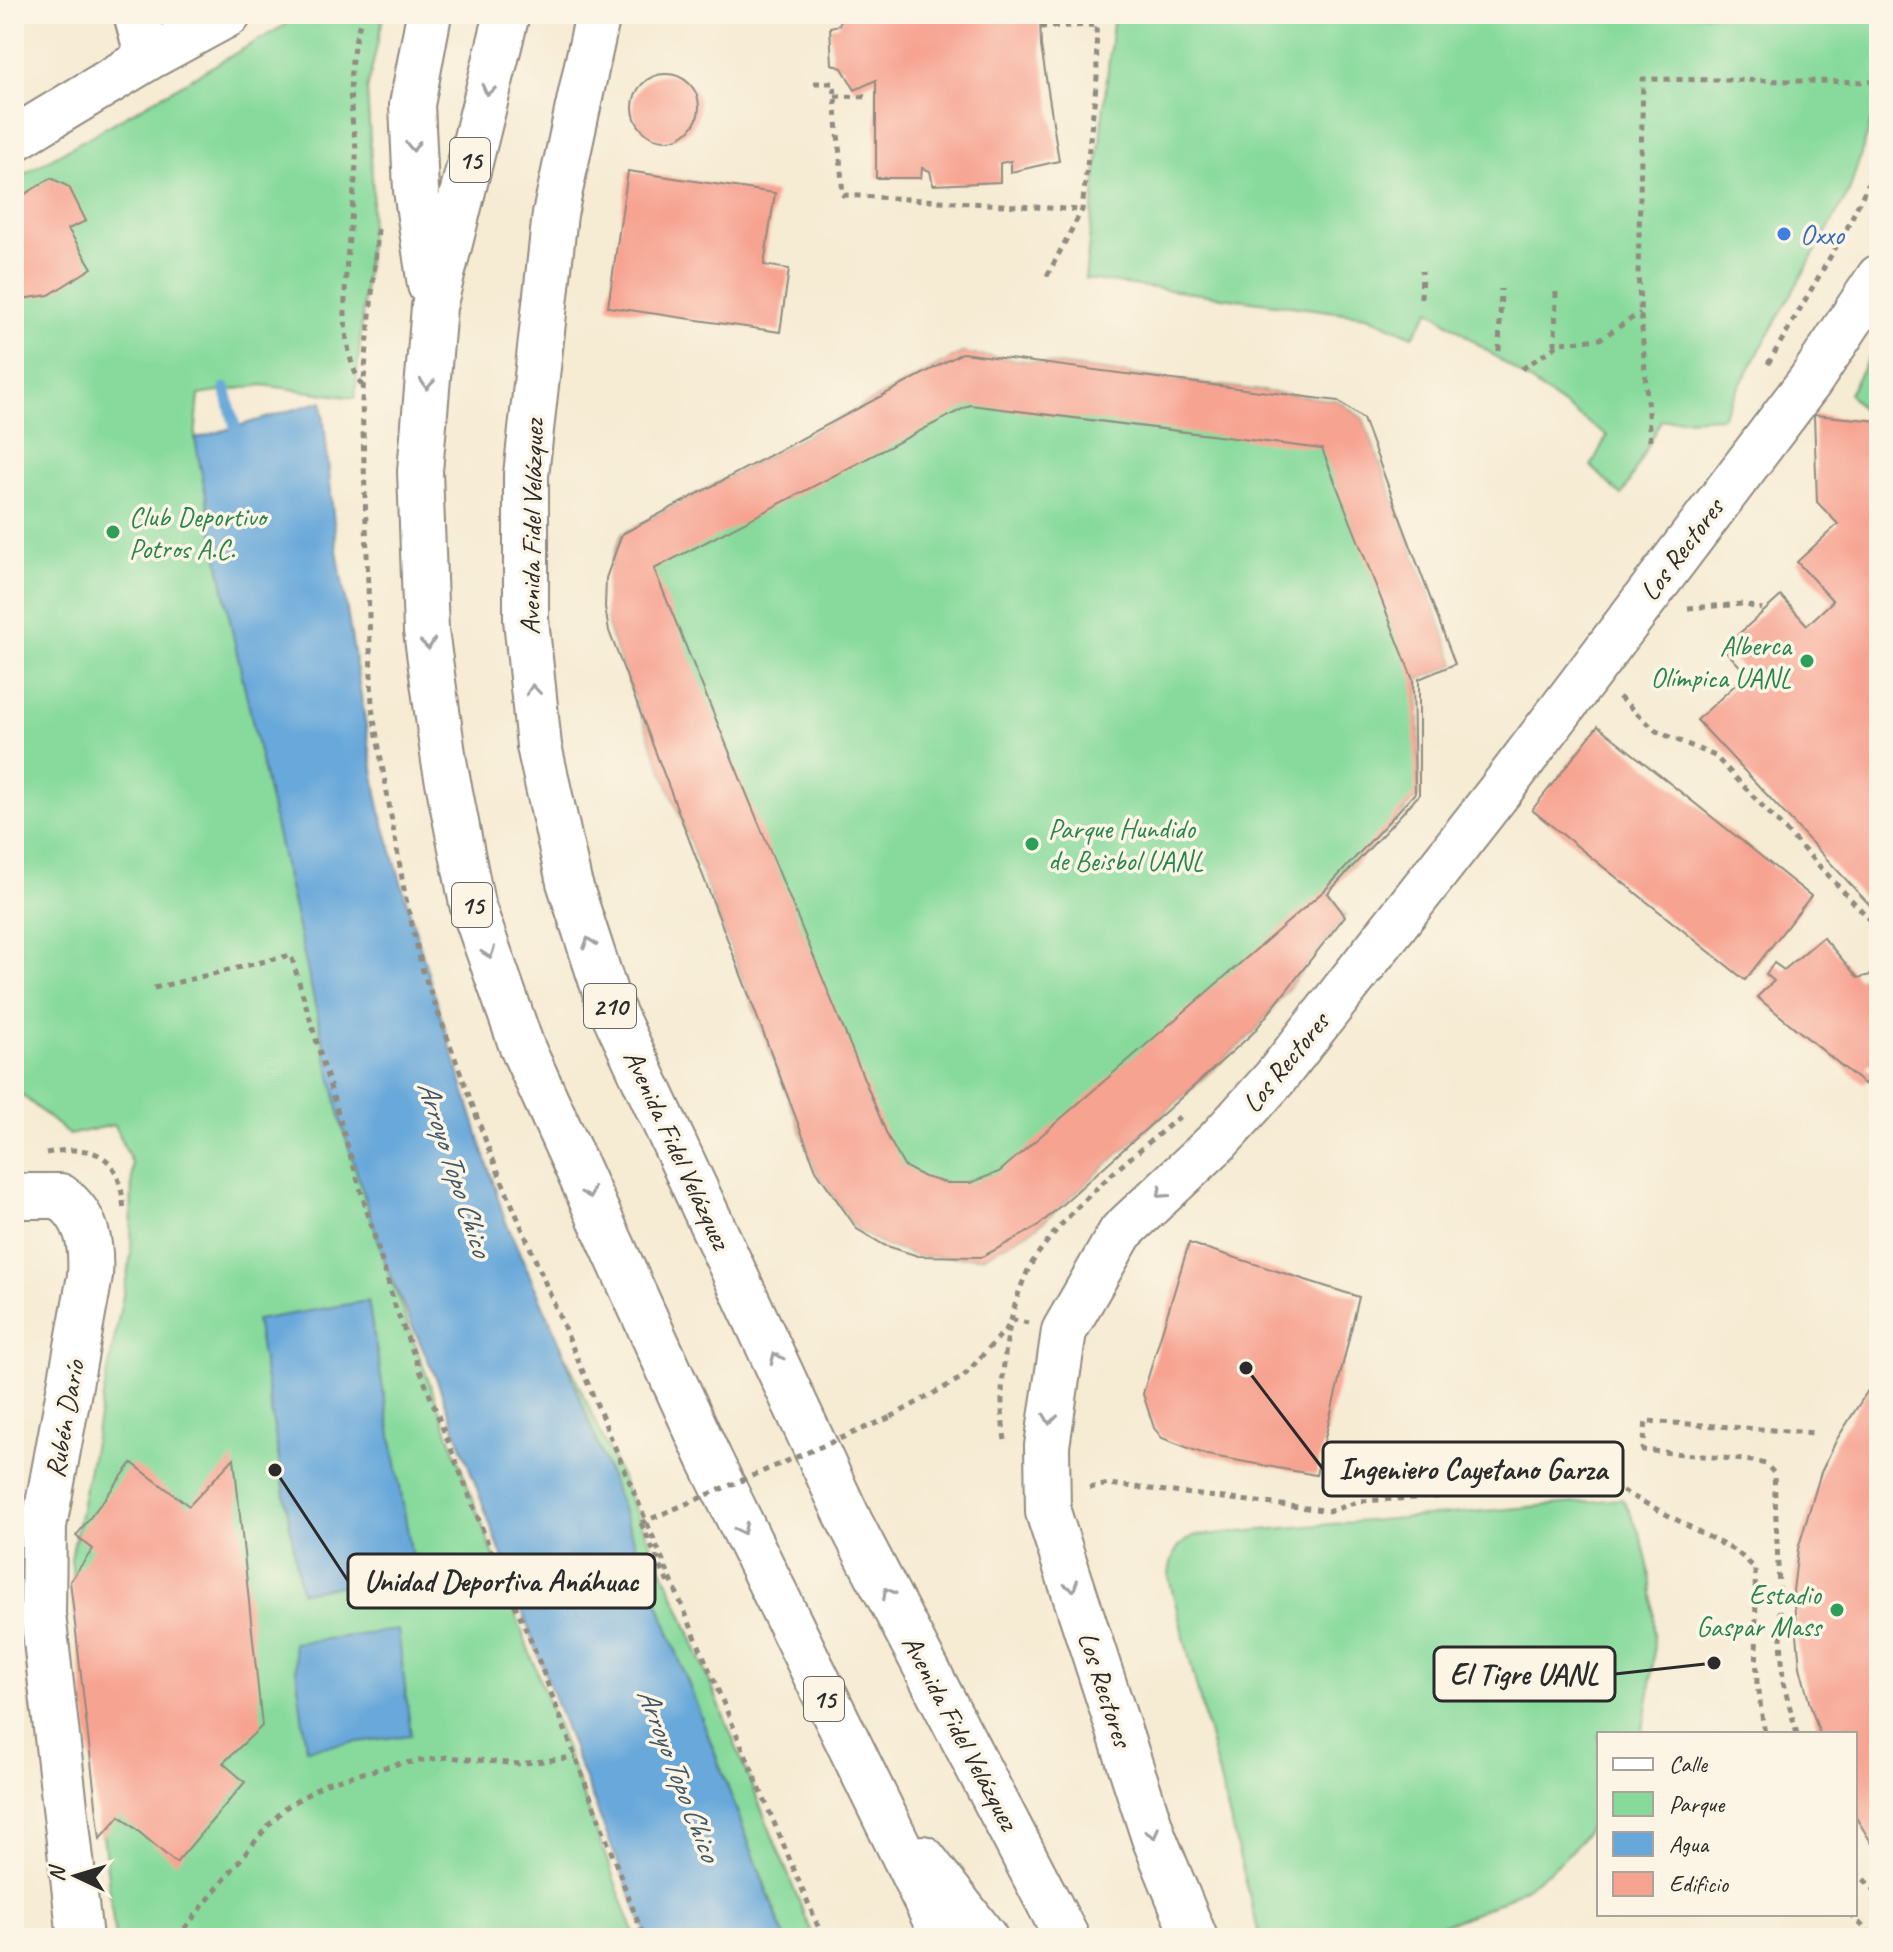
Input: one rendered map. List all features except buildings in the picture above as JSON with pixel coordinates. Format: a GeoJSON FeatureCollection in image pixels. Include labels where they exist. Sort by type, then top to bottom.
{"type":"FeatureCollection","features":[{"type":"Feature","properties":{"kind":"main road"},"geometry":{"type":"LineString","coordinates":[[136,14],[148,58]]}},
{"type":"Feature","properties":{"kind":"main road"},"geometry":{"type":"LineString","coordinates":[[14,139],[148,58],[229,14]]}},
{"type":"Feature","properties":{"kind":"main road"},"geometry":{"type":"LineString","coordinates":[[429,14],[420,51],[412,119],[416,190],[434,307]]}},
{"type":"Feature","properties":{"kind":"main road","name":"15"},"geometry":{"type":"LineString","coordinates":[[507,14],[434,307],[420,471],[426,631],[444,761],[472,904],[529,1061],[759,1565],[944,1938]]}},
{"type":"Feature","properties":{"kind":"main road","name":"Avenida Fidel Velázquez"},"geometry":{"type":"LineString","coordinates":[[598,14],[555,214],[526,475],[526,619],[539,746],[569,882],[608,1001],[850,1522],[1061,1924]]}},
{"type":"Feature","properties":{"kind":"main road","name":"Los Rectores"},"geometry":{"type":"LineString","coordinates":[[1195,1938],[1154,1838],[1048,1512],[1047,1446],[1064,1331],[1121,1232],[1219,1140],[1275,1078],[1493,800],[1810,381],[1879,277]]}},
{"type":"Feature","properties":{"kind":"main road","name":"Rubén Darío"},"geometry":{"type":"LineString","coordinates":[[14,1196],[60,1196],[80,1215],[90,1242],[91,1259],[44,1526],[41,1567],[44,1629],[80,1938]]}},
{"type":"Feature","properties":{"kind":"main road"},"geometry":{"type":"LineString","coordinates":[[871,1794],[985,1938]]}},
{"type":"Feature","properties":{"kind":"main road"},"geometry":{"type":"LineString","coordinates":[[1061,1924],[1094,1938]]}},
{"type":"Feature","properties":{"kind":"path"},"geometry":{"type":"LineString","coordinates":[[363,14],[353,44],[351,71],[357,157],[345,300],[351,357],[363,386]]}},
{"type":"Feature","properties":{"kind":"path"},"geometry":{"type":"LineString","coordinates":[[1073,14],[1074,26]]}},
{"type":"Feature","properties":{"kind":"path"},"geometry":{"type":"LineString","coordinates":[[1047,276],[1082,210],[1097,77],[1096,14]]}},
{"type":"Feature","properties":{"kind":"path"},"geometry":{"type":"LineString","coordinates":[[1040,27],[1096,25]]}},
{"type":"Feature","properties":{"kind":"path"},"geometry":{"type":"LineString","coordinates":[[1650,441],[1640,313],[1643,79],[1879,82]]}},
{"type":"Feature","properties":{"kind":"path"},"geometry":{"type":"LineString","coordinates":[[814,83],[834,83],[843,195],[1082,210]]}},
{"type":"Feature","properties":{"kind":"path"},"geometry":{"type":"LineString","coordinates":[[835,96],[870,97]]}},
{"type":"Feature","properties":{"kind":"path"},"geometry":{"type":"LineString","coordinates":[[1421,298],[1422,271]]}},
{"type":"Feature","properties":{"kind":"path"},"geometry":{"type":"LineString","coordinates":[[1499,351],[1501,289]]}},
{"type":"Feature","properties":{"kind":"path"},"geometry":{"type":"LineString","coordinates":[[1555,347],[1556,290]]}},
{"type":"Feature","properties":{"kind":"path"},"geometry":{"type":"LineString","coordinates":[[1522,369],[1561,343],[1600,339],[1640,313]]}},
{"type":"Feature","properties":{"kind":"path"},"geometry":{"type":"LineString","coordinates":[[1680,608],[1743,604],[1762,609]]}},
{"type":"Feature","properties":{"kind":"path"},"geometry":{"type":"LineString","coordinates":[[1616,694],[1656,731],[1715,756],[1879,929]]}},
{"type":"Feature","properties":{"kind":"path"},"geometry":{"type":"LineString","coordinates":[[154,988],[291,955],[396,1309],[576,1757],[644,1938]]}},
{"type":"Feature","properties":{"kind":"path"},"geometry":{"type":"LineString","coordinates":[[673,1579],[667,1581],[641,1523],[891,1417],[963,1377],[1014,1320],[1064,1331]]}},
{"type":"Feature","properties":{"kind":"path"},"geometry":{"type":"LineString","coordinates":[[1796,1732],[1783,1682],[1774,1473],[1766,1464],[1753,1461],[1643,1450],[1646,1421],[1815,1433]]}},
{"type":"Feature","properties":{"kind":"path"},"geometry":{"type":"LineString","coordinates":[[1083,1494],[1091,1486],[1109,1484],[1331,1511],[1360,1501],[1449,1496],[1477,1485],[1617,1488],[1737,1552],[1755,1568],[1757,1685],[1765,1732]]}},
{"type":"Feature","properties":{"kind":"path"},"geometry":{"type":"LineString","coordinates":[[177,1938],[285,1808],[326,1783],[397,1764],[448,1757],[518,1764],[576,1757]]}},
{"type":"Feature","properties":{"kind":"path"},"geometry":{"type":"LineString","coordinates":[[1857,1873],[1879,1894]]}},
{"type":"Feature","properties":{"kind":"path"},"geometry":{"type":"LineString","coordinates":[[1852,1916],[1875,1938]]}},
{"type":"Feature","properties":{"kind":"path"},"geometry":{"type":"LineString","coordinates":[[1472,1938],[1485,1935],[1568,1938]]}},
{"type":"Feature","properties":{"kind":"green space"},"geometry":{"type":"Polygon","coordinates":[[[297,14],[384,14],[367,90],[373,192],[355,398],[262,385],[199,395],[195,439],[389,1274],[636,1938],[115,1938],[71,1559],[131,1255],[132,1163],[114,1125],[69,1135],[14,1088],[14,180],[285,25],[285,21],[297,14]]]}},
{"type":"Feature","properties":{"kind":"green space"},"geometry":{"type":"Polygon","coordinates":[[[1114,14],[1879,14],[1879,97],[1849,192],[1722,417],[1661,420],[1622,496],[1591,466],[1607,436],[1430,310],[1413,336],[1367,316],[1085,279],[1114,14]]]}},
{"type":"Feature","properties":{"kind":"green space"},"geometry":{"type":"Polygon","coordinates":[[[1879,341],[1879,416],[1866,415],[1849,393],[1879,341]]]}},
{"type":"Feature","properties":{"kind":"green space","name":"Parque Hundido de Beisbol UANL"},"geometry":{"type":"Polygon","coordinates":[[[962,353],[1338,401],[1363,419],[1455,664],[1419,679],[1419,795],[1328,892],[1345,916],[1253,1033],[1037,1227],[982,1257],[918,1256],[884,1245],[857,1229],[816,1170],[609,631],[606,605],[610,570],[622,534],[962,353]]]}},
{"type":"Feature","properties":{"kind":"green space"},"geometry":{"type":"Polygon","coordinates":[[[555,1332],[678,1604],[814,1938],[785,1938],[555,1332]]]}},
{"type":"Feature","properties":{"kind":"green space"},"geometry":{"type":"Polygon","coordinates":[[[1622,1499],[1645,1551],[1651,1582],[1654,1614],[1652,1678],[1641,1732],[1597,1732],[1597,1813],[1581,1839],[1534,1882],[1505,1899],[1443,1925],[1382,1938],[1260,1938],[1169,1578],[1172,1559],[1178,1548],[1193,1536],[1622,1499]]]}},
{"type":"Feature","properties":{"kind":"water"},"geometry":{"type":"Polygon","coordinates":[[[322,401],[336,544],[380,811],[439,1010],[505,1220],[555,1332],[785,1938],[648,1938],[576,1757],[437,1380],[389,1274],[342,1126],[231,626],[195,439],[322,401]]]}},
{"type":"Feature","properties":{"kind":"water"},"geometry":{"type":"Polygon","coordinates":[[[368,1301],[415,1574],[301,1592],[256,1320],[368,1301]]]}},
{"type":"Feature","properties":{"kind":"water"},"geometry":{"type":"Polygon","coordinates":[[[398,1630],[411,1735],[306,1749],[293,1643],[398,1630]]]}},
{"type":"Feature","properties":{"kind":"waterway","name":"Arroyo Topo Chico"},"geometry":{"type":"LineString","coordinates":[[225,388],[238,438]]}},
{"type":"Feature","properties":{"kind":"place","name":"Oxxo"},"geometry":{"type":"Point","coordinates":[1784,234]}},
{"type":"Feature","properties":{"kind":"place","name":"Club Deportivo Potros A.C."},"geometry":{"type":"Point","coordinates":[113,532]}},
{"type":"Feature","properties":{"kind":"place","name":"Alberca Olímpica UANL"},"geometry":{"type":"Point","coordinates":[1807,661]}},
{"type":"Feature","properties":{"kind":"place","name":"Parque Hundido de Beisbol UANL"},"geometry":{"type":"Point","coordinates":[1032,844]}},
{"type":"Feature","properties":{"kind":"place","name":"Ingeniero Cayetano Garza"},"geometry":{"type":"Point","coordinates":[1246,1368]}},
{"type":"Feature","properties":{"kind":"place","name":"Unidad Deportiva Anáhuac"},"geometry":{"type":"Point","coordinates":[275,1470]}},
{"type":"Feature","properties":{"kind":"place","name":"Estadio Gaspar Mass"},"geometry":{"type":"Point","coordinates":[1837,1610]}},
{"type":"Feature","properties":{"kind":"place","name":"El Tigre UANL"},"geometry":{"type":"Point","coordinates":[1714,1663]}}]}
